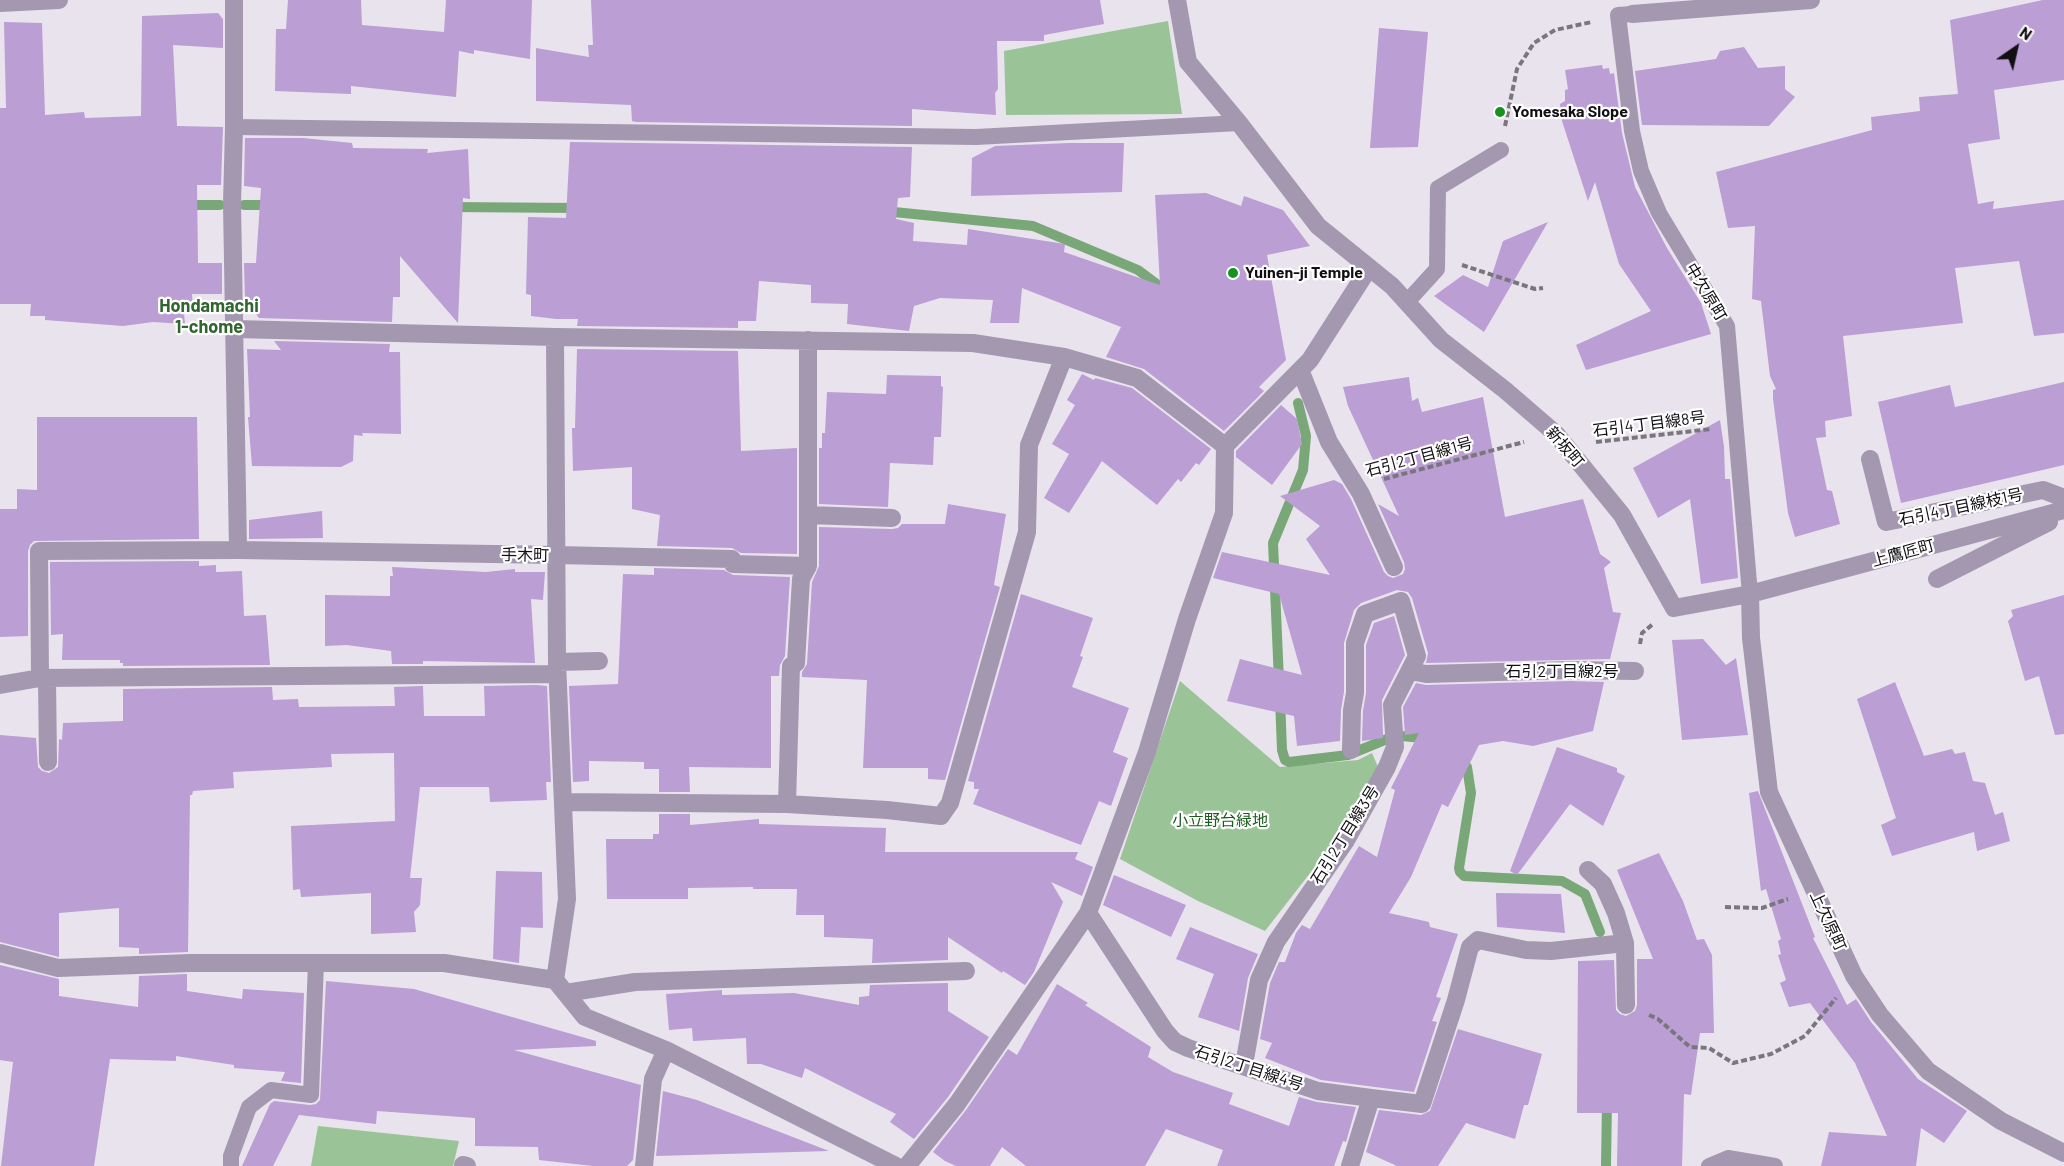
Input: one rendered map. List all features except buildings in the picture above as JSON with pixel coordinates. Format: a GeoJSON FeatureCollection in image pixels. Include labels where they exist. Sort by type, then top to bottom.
{"type":"FeatureCollection","features":[{"type":"Feature","properties":{"kind":"street"},"geometry":{"type":"LineString","coordinates":[[0,3],[59,0]]}},
{"type":"Feature","properties":{"kind":"street"},"geometry":{"type":"LineString","coordinates":[[234,0],[232,204],[238,550]]}},
{"type":"Feature","properties":{"kind":"street","name":"新坂町"},"geometry":{"type":"LineString","coordinates":[[1177,0],[1188,62],[1239,123],[1318,226],[1407,302],[1442,340],[1506,390],[1556,434],[1622,515],[1674,608]]}},
{"type":"Feature","properties":{"kind":"street"},"geometry":{"type":"LineString","coordinates":[[1625,14],[1811,0]]}},
{"type":"Feature","properties":{"kind":"street"},"geometry":{"type":"LineString","coordinates":[[907,1166],[957,1104],[1088,914],[1147,752],[1187,620],[1224,513],[1225,446],[1310,360],[1369,268]]}},
{"type":"Feature","properties":{"kind":"street"},"geometry":{"type":"LineString","coordinates":[[235,329],[555,337],[973,343],[1064,357],[1137,378],[1225,446]]}},
{"type":"Feature","properties":{"kind":"street"},"geometry":{"type":"LineString","coordinates":[[555,337],[557,668],[567,899],[561,987],[585,1017],[666,1050],[896,1166]]}},
{"type":"Feature","properties":{"kind":"street"},"geometry":{"type":"LineString","coordinates":[[787,804],[791,666],[796,663],[801,579],[808,567],[808,340]]}},
{"type":"Feature","properties":{"kind":"street"},"geometry":{"type":"LineString","coordinates":[[563,802],[787,804],[941,816],[950,803],[1027,532],[1029,445],[1064,357]]}},
{"type":"Feature","properties":{"kind":"street"},"geometry":{"type":"LineString","coordinates":[[1300,372],[1329,442],[1357,486],[1394,567]]}},
{"type":"Feature","properties":{"kind":"street","name":"石引4丁目線枝1号"},"geometry":{"type":"LineString","coordinates":[[1870,459],[1886,522],[2043,490],[2064,498]]}},
{"type":"Feature","properties":{"kind":"street"},"geometry":{"type":"LineString","coordinates":[[1937,579],[2064,512]]}},
{"type":"Feature","properties":{"kind":"street","name":"上鷹匠町"},"geometry":{"type":"LineString","coordinates":[[1746,595],[2064,512]]}},
{"type":"Feature","properties":{"kind":"street"},"geometry":{"type":"LineString","coordinates":[[809,515],[892,518]]}},
{"type":"Feature","properties":{"kind":"street","name":"手木町"},"geometry":{"type":"LineString","coordinates":[[43,678],[39,551],[238,550],[557,555],[732,559],[733,564],[808,567]]}},
{"type":"Feature","properties":{"kind":"street"},"geometry":{"type":"LineString","coordinates":[[1674,608],[1746,595]]}},
{"type":"Feature","properties":{"kind":"street","name":"上欠原町"},"geometry":{"type":"LineString","coordinates":[[1746,595],[1769,792],[1854,976],[1880,1015],[1928,1071],[2001,1120],[2064,1153]]}},
{"type":"Feature","properties":{"kind":"street","name":"石引2丁目線3号"},"geometry":{"type":"LineString","coordinates":[[1244,1065],[1259,980],[1276,942],[1344,842],[1387,767],[1395,747],[1392,705],[1417,656],[1401,601],[1365,614],[1354,643],[1355,693],[1351,750]]}},
{"type":"Feature","properties":{"kind":"street"},"geometry":{"type":"LineString","coordinates":[[0,685],[43,678],[557,668],[598,661]]}},
{"type":"Feature","properties":{"kind":"street","name":"石引2丁目線2号"},"geometry":{"type":"LineString","coordinates":[[1410,671],[1426,674],[1570,670],[1635,671]]}},
{"type":"Feature","properties":{"kind":"street"},"geometry":{"type":"LineString","coordinates":[[43,678],[48,762]]}},
{"type":"Feature","properties":{"kind":"street"},"geometry":{"type":"LineString","coordinates":[[1588,870],[1603,884],[1616,913],[1625,943],[1626,1005]]}},
{"type":"Feature","properties":{"kind":"street","name":"石引2丁目線4号"},"geometry":{"type":"LineString","coordinates":[[1088,914],[1165,1031],[1175,1042],[1318,1091],[1422,1104],[1456,1000],[1470,947],[1478,940],[1526,950],[1551,951],[1625,943]]}},
{"type":"Feature","properties":{"kind":"street"},"geometry":{"type":"LineString","coordinates":[[0,953],[58,968],[190,963],[444,963],[561,987],[634,982],[966,971]]}},
{"type":"Feature","properties":{"kind":"street"},"geometry":{"type":"LineString","coordinates":[[644,1166],[653,1079],[666,1050]]}},
{"type":"Feature","properties":{"kind":"street"},"geometry":{"type":"LineString","coordinates":[[1350,1166],[1371,1098]]}},
{"type":"Feature","properties":{"kind":"lane","name":"中欠原町"},"geometry":{"type":"LineString","coordinates":[[1625,14],[1632,131],[1641,171],[1659,213],[1727,326],[1736,426],[1746,595]]}},
{"type":"Feature","properties":{"kind":"lane"},"geometry":{"type":"LineString","coordinates":[[234,127],[976,137],[1239,123]]}},
{"type":"Feature","properties":{"kind":"lane"},"geometry":{"type":"LineString","coordinates":[[1407,302],[1437,269],[1438,188],[1501,150]]}},
{"type":"Feature","properties":{"kind":"lane"},"geometry":{"type":"LineString","coordinates":[[231,1166],[231,1156],[249,1107],[271,1090],[311,1095],[316,962]]}},
{"type":"Feature","properties":{"kind":"lane"},"geometry":{"type":"LineString","coordinates":[[1709,1166],[1728,1158],[1775,1166]]}},
{"type":"Feature","properties":{"kind":"path"},"geometry":{"type":"LineString","coordinates":[[1501,150],[1517,69],[1534,43],[1555,30],[1625,14]]}},
{"type":"Feature","properties":{"kind":"path"},"geometry":{"type":"LineString","coordinates":[[1438,257],[1535,289],[1543,288]]}},
{"type":"Feature","properties":{"kind":"path","name":"石引4丁目線8号"},"geometry":{"type":"LineString","coordinates":[[1566,446],[1736,426]]}},
{"type":"Feature","properties":{"kind":"path","name":"石引2丁目線1号"},"geometry":{"type":"LineString","coordinates":[[1357,486],[1488,452]]}},
{"type":"Feature","properties":{"kind":"path","name":"石引2丁目線2号"},"geometry":{"type":"LineString","coordinates":[[1635,671],[1642,633],[1674,608]]}},
{"type":"Feature","properties":{"kind":"path"},"geometry":{"type":"LineString","coordinates":[[1725,907],[1762,908]]}},
{"type":"Feature","properties":{"kind":"path"},"geometry":{"type":"LineString","coordinates":[[1626,1005],[1658,1019],[1690,1047],[1709,1048],[1733,1063],[1771,1054],[1805,1036],[1854,976]]}},
{"type":"Feature","properties":{"kind":"green space"},"geometry":{"type":"Polygon","coordinates":[[[1168,21],[1182,114],[1006,115],[1004,51],[1168,21]]]}},
{"type":"Feature","properties":{"kind":"green space","name":"小立野台緑地"},"geometry":{"type":"Polygon","coordinates":[[[1180,681],[1280,767],[1358,760],[1372,753],[1378,767],[1335,841],[1265,931],[1198,901],[1120,859],[1180,681]]]}},
{"type":"Feature","properties":{"kind":"green space"},"geometry":{"type":"Polygon","coordinates":[[[318,1126],[459,1141],[453,1166],[311,1166],[318,1126]]]}},
{"type":"Feature","properties":{"kind":"waterway"},"geometry":{"type":"LineString","coordinates":[[184,205],[220,205]]}},
{"type":"Feature","properties":{"kind":"waterway"},"geometry":{"type":"LineString","coordinates":[[244,205],[274,205]]}},
{"type":"Feature","properties":{"kind":"waterway"},"geometry":{"type":"LineString","coordinates":[[449,207],[580,208]]}},
{"type":"Feature","properties":{"kind":"waterway"},"geometry":{"type":"LineString","coordinates":[[884,211],[1033,226],[1138,270],[1166,291]]}},
{"type":"Feature","properties":{"kind":"waterway"},"geometry":{"type":"LineString","coordinates":[[1279,681],[1273,543],[1303,470],[1306,436],[1298,403]]}},
{"type":"Feature","properties":{"kind":"waterway"},"geometry":{"type":"LineString","coordinates":[[1280,699],[1282,750],[1285,760],[1289,762],[1348,755],[1387,739]]}},
{"type":"Feature","properties":{"kind":"waterway"},"geometry":{"type":"LineString","coordinates":[[1402,736],[1429,741]]}},
{"type":"Feature","properties":{"kind":"waterway"},"geometry":{"type":"LineString","coordinates":[[1458,758],[1467,767],[1471,793],[1460,872],[1464,876],[1562,881],[1585,894],[1600,932]]}},
{"type":"Feature","properties":{"kind":"waterway"},"geometry":{"type":"LineString","coordinates":[[1606,1166],[1607,1100]]}},
{"type":"Feature","properties":{"kind":"place","name":"Yomesaka Slope"},"geometry":{"type":"Point","coordinates":[1500,112]}},
{"type":"Feature","properties":{"kind":"place","name":"Yuinen-ji Temple"},"geometry":{"type":"Point","coordinates":[1233,273]}},
{"type":"Feature","properties":{"kind":"district","name":"Hondamachi 1-chome"},"geometry":{"type":"Point","coordinates":[209,316]}}]}
